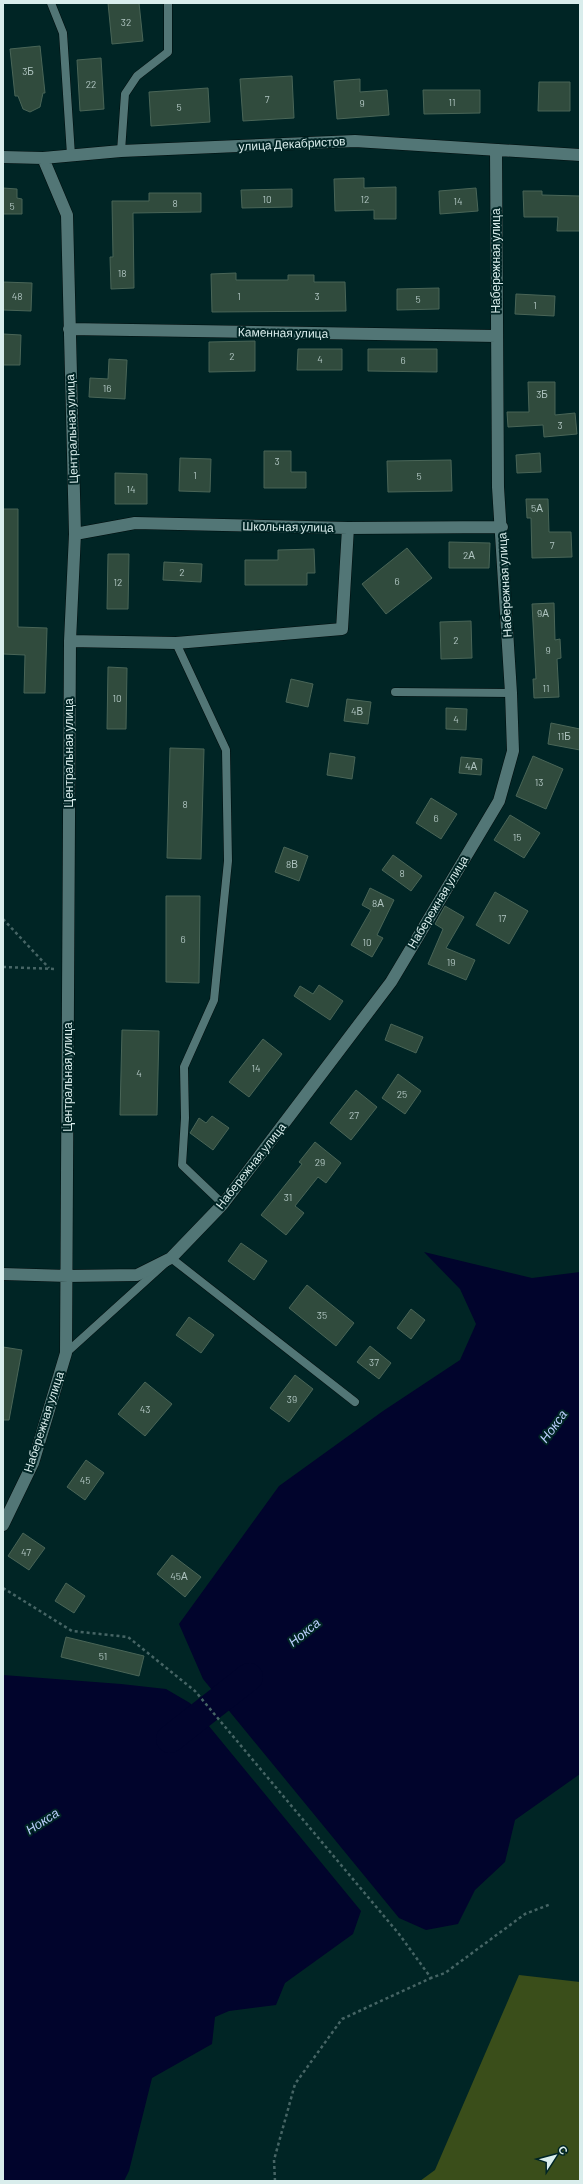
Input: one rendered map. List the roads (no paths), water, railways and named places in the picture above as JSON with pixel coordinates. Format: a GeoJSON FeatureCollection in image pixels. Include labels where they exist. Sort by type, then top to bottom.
{"type":"FeatureCollection","features":[{"type":"Feature","properties":{"kind":"street","name":"улица Декабристов"},"geometry":{"type":"LineString","coordinates":[[3,157],[43,158],[121,151],[355,141],[580,155]]}},
{"type":"Feature","properties":{"kind":"street","name":"Набережная улица"},"geometry":{"type":"LineString","coordinates":[[171,1258],[222,1204],[391,982],[499,801],[513,751],[502,527],[498,486],[496,150]]}},
{"type":"Feature","properties":{"kind":"street","name":"Центральная улица"},"geometry":{"type":"LineString","coordinates":[[43,158],[67,215],[75,534],[70,641],[68,1276],[66,1353]]}},
{"type":"Feature","properties":{"kind":"street","name":"Каменная улица"},"geometry":{"type":"LineString","coordinates":[[69,329],[496,336]]}},
{"type":"Feature","properties":{"kind":"street","name":"Школьная улица"},"geometry":{"type":"LineString","coordinates":[[75,534],[135,523],[348,528],[502,527]]}},
{"type":"Feature","properties":{"kind":"street"},"geometry":{"type":"LineString","coordinates":[[70,641],[176,642],[342,629],[348,528]]}},
{"type":"Feature","properties":{"kind":"street"},"geometry":{"type":"LineString","coordinates":[[3,1274],[68,1276],[137,1275],[171,1258]]}},
{"type":"Feature","properties":{"kind":"street","name":"Набережная улица"},"geometry":{"type":"LineString","coordinates":[[3,1525],[33,1463],[66,1353]]}},
{"type":"Feature","properties":{"kind":"lane"},"geometry":{"type":"LineString","coordinates":[[51,3],[64,33],[71,155]]}},
{"type":"Feature","properties":{"kind":"lane"},"geometry":{"type":"LineString","coordinates":[[121,151],[125,94],[137,76],[168,52],[168,3]]}},
{"type":"Feature","properties":{"kind":"lane"},"geometry":{"type":"LineString","coordinates":[[176,642],[226,750],[228,861],[214,1000],[184,1067],[186,1118],[182,1165],[222,1204]]}},
{"type":"Feature","properties":{"kind":"lane"},"geometry":{"type":"LineString","coordinates":[[395,692],[511,693]]}},
{"type":"Feature","properties":{"kind":"lane"},"geometry":{"type":"LineString","coordinates":[[171,1258],[355,1402]]}},
{"type":"Feature","properties":{"kind":"lane","name":"Набережная улица"},"geometry":{"type":"LineString","coordinates":[[66,1353],[171,1258]]}},
{"type":"Feature","properties":{"kind":"water"},"geometry":{"type":"Polygon","coordinates":[[[424,1252],[532,1278],[580,1272],[580,1774],[515,1820],[505,1862],[475,1890],[458,1924],[426,1930],[399,1918],[203,1679],[179,1624],[279,1486],[383,1411],[460,1360],[476,1324],[460,1289],[424,1252]]]}},
{"type":"Feature","properties":{"kind":"water"},"geometry":{"type":"Polygon","coordinates":[[[3,1675],[166,1689],[190,1703],[361,1911],[353,1934],[285,1983],[276,2005],[229,2011],[215,2017],[212,2044],[152,2078],[129,2171],[124,2181],[3,2181],[3,1675]]]}},
{"type":"Feature","properties":{"kind":"waterway","name":"Нокса"},"geometry":{"type":"LineString","coordinates":[[170,1739],[249,1677]]}}]}
